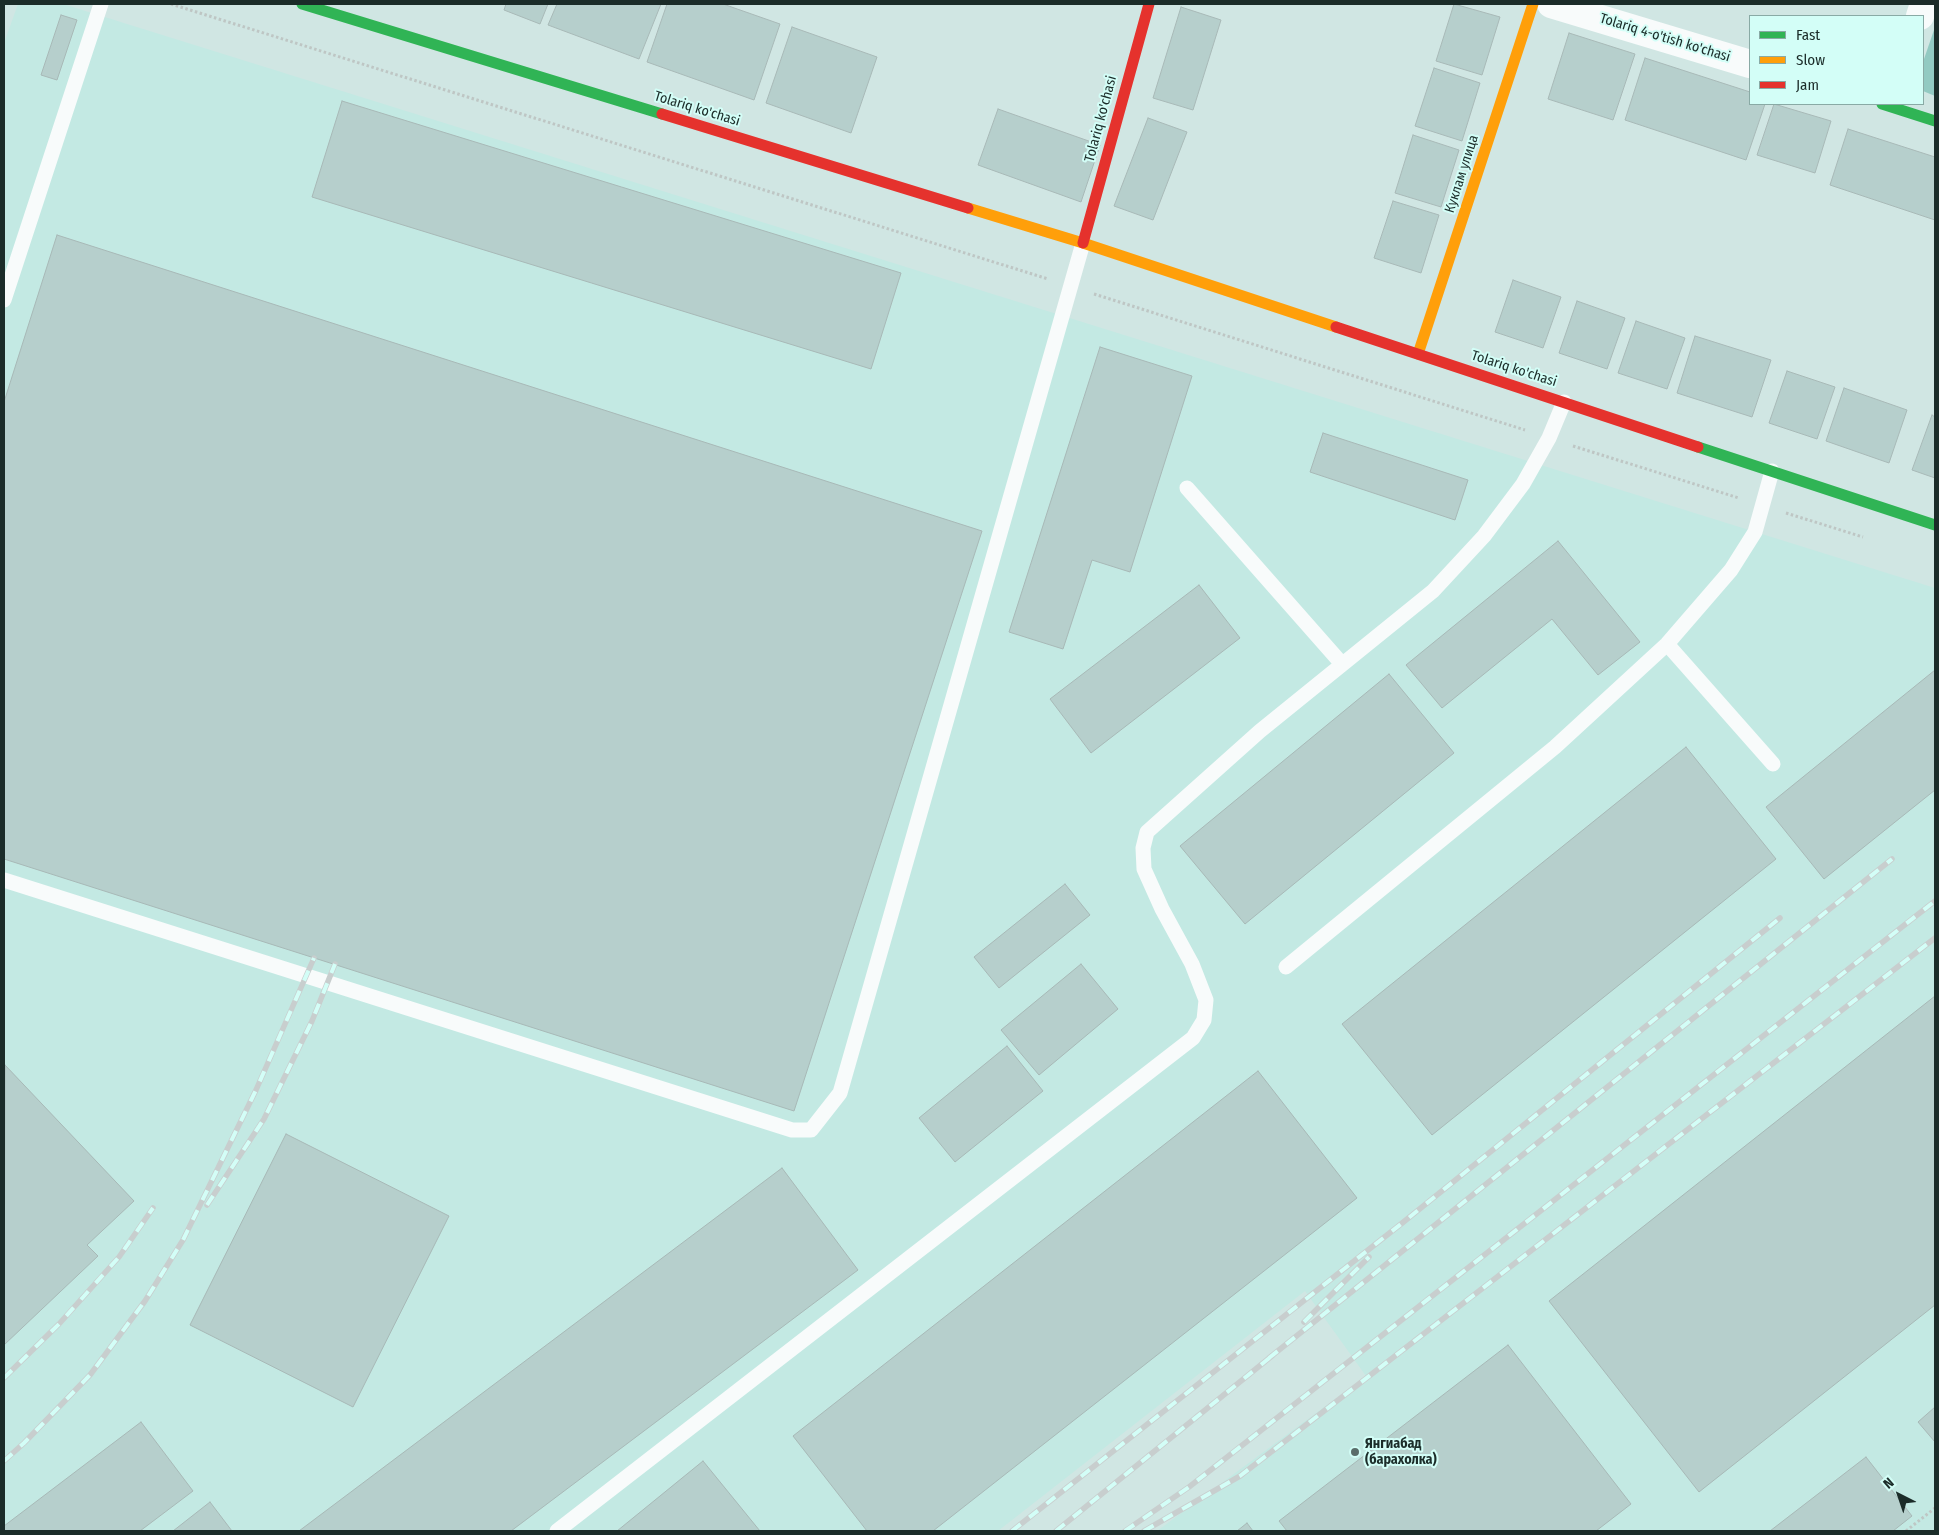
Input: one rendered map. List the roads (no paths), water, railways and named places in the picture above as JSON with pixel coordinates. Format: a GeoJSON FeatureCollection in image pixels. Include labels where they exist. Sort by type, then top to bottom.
{"type":"FeatureCollection","features":[{"type":"Feature","properties":{"kind":"street","name":"Tolariq ko'chasi"},"geometry":{"type":"LineString","coordinates":[[302,4],[1083,243],[1935,525]]}},
{"type":"Feature","properties":{"kind":"street","name":"Tolariq ko'chasi"},"geometry":{"type":"LineString","coordinates":[[1083,243],[1149,4]]}},
{"type":"Feature","properties":{"kind":"street","name":"Куклам улица"},"geometry":{"type":"LineString","coordinates":[[1418,354],[1533,4]]}},
{"type":"Feature","properties":{"kind":"street","name":"Tolariq 4-o'tish ko'chasi"},"geometry":{"type":"LineString","coordinates":[[1551,4],[1749,64]]}},
{"type":"Feature","properties":{"kind":"street"},"geometry":{"type":"LineString","coordinates":[[1890,105],[1935,121]]}},
{"type":"Feature","properties":{"kind":"lane"},"geometry":{"type":"LineString","coordinates":[[4,300],[101,4]]}},
{"type":"Feature","properties":{"kind":"lane"},"geometry":{"type":"LineString","coordinates":[[4,880],[792,1130],[810,1130],[840,1093],[1083,243]]}},
{"type":"Feature","properties":{"kind":"lane"},"geometry":{"type":"LineString","coordinates":[[557,1531],[1193,1038],[1204,1020],[1206,1000],[1192,964],[1162,909],[1144,870],[1143,848],[1147,832],[1260,731],[1433,591],[1484,536],[1522,484],[1549,438],[1564,402]]}},
{"type":"Feature","properties":{"kind":"lane"},"geometry":{"type":"LineString","coordinates":[[1286,967],[1555,747],[1667,644],[1730,570],[1755,532],[1772,471]]}},
{"type":"Feature","properties":{"kind":"lane"},"geometry":{"type":"LineString","coordinates":[[1187,488],[1342,664]]}},
{"type":"Feature","properties":{"kind":"lane"},"geometry":{"type":"LineString","coordinates":[[1667,644],[1773,764]]}},
{"type":"Feature","properties":{"kind":"railway"},"geometry":{"type":"LineString","coordinates":[[1269,1358],[1892,859]]}},
{"type":"Feature","properties":{"kind":"railway"},"geometry":{"type":"LineString","coordinates":[[1125,1531],[1189,1487],[1935,901]]}},
{"type":"Feature","properties":{"kind":"railway"},"geometry":{"type":"LineString","coordinates":[[1012,1531],[1401,1224],[1780,918]]}},
{"type":"Feature","properties":{"kind":"railway"},"geometry":{"type":"LineString","coordinates":[[1144,1531],[1240,1476],[1935,938]]}},
{"type":"Feature","properties":{"kind":"railway"},"geometry":{"type":"LineString","coordinates":[[4,1461],[90,1375],[145,1301],[183,1240],[256,1090],[314,958]]}},
{"type":"Feature","properties":{"kind":"railway"},"geometry":{"type":"LineString","coordinates":[[207,1205],[264,1119],[312,1021],[335,964]]}},
{"type":"Feature","properties":{"kind":"railway"},"geometry":{"type":"LineString","coordinates":[[4,1378],[59,1324],[119,1257],[153,1208]]}},
{"type":"Feature","properties":{"kind":"railway"},"geometry":{"type":"LineString","coordinates":[[1304,1322],[1369,1257]]}},
{"type":"Feature","properties":{"kind":"railway"},"geometry":{"type":"LineString","coordinates":[[1056,1531],[1273,1355]]}},
{"type":"Feature","properties":{"kind":"place","name":"Янгиабад (барахолка)"},"geometry":{"type":"Point","coordinates":[1355,1452]}}]}
